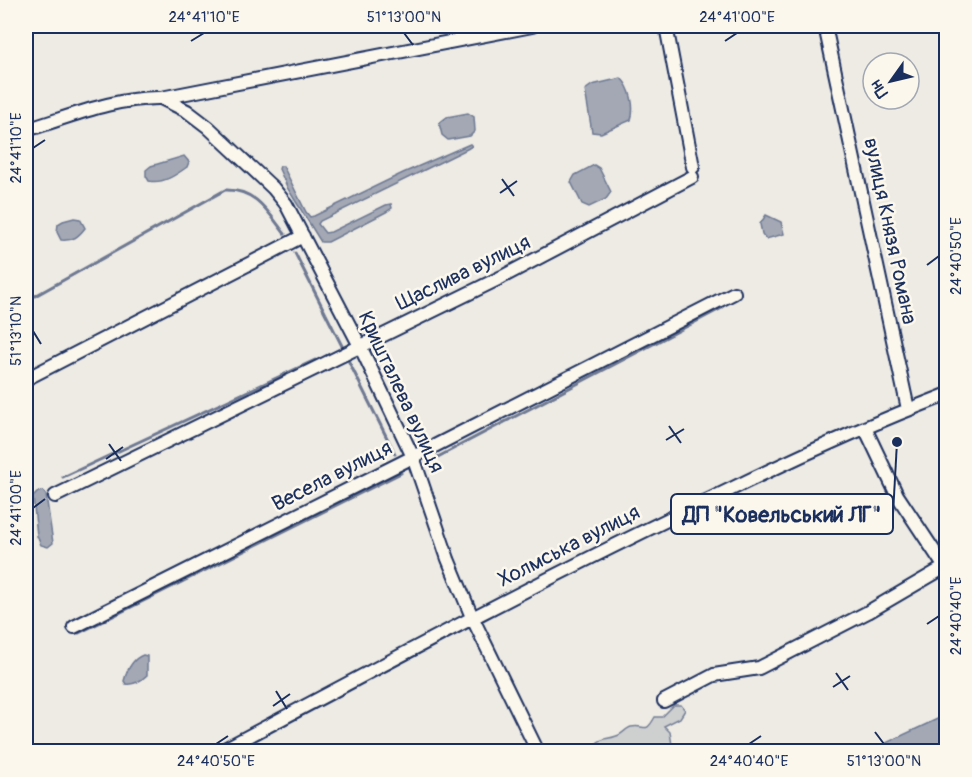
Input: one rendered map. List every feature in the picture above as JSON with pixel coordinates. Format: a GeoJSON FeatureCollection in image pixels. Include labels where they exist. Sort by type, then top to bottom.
{"type":"FeatureCollection","features":[{"type":"Feature","properties":{"kind":"street"},"geometry":{"type":"LineString","coordinates":[[26,130],[119,103],[161,98],[532,26]]}},
{"type":"Feature","properties":{"kind":"street","name":"Щаслива вулиця"},"geometry":{"type":"LineString","coordinates":[[55,496],[502,277],[693,172],[666,26]]}},
{"type":"Feature","properties":{"kind":"street","name":"вулиця Князя Романа"},"geometry":{"type":"LineString","coordinates":[[825,26],[908,409]]}},
{"type":"Feature","properties":{"kind":"street","name":"Кришталева вулиця"},"geometry":{"type":"LineString","coordinates":[[161,98],[187,111],[208,127],[266,181],[286,204],[360,346],[413,457],[448,559],[472,617],[538,752]]}},
{"type":"Feature","properties":{"kind":"street"},"geometry":{"type":"LineString","coordinates":[[26,379],[303,236]]}},
{"type":"Feature","properties":{"kind":"street","name":"Весела вулиця"},"geometry":{"type":"LineString","coordinates":[[74,627],[734,293]]}},
{"type":"Feature","properties":{"kind":"street","name":"Холмська вулиця"},"geometry":{"type":"LineString","coordinates":[[219,752],[472,617],[667,518],[908,409],[946,395]]}},
{"type":"Feature","properties":{"kind":"street"},"geometry":{"type":"LineString","coordinates":[[664,701],[714,675],[759,668],[868,612],[946,568],[897,495],[865,428]]}},
{"type":"Feature","properties":{"kind":"shaded area"},"geometry":{"type":"Polygon","coordinates":[[[621,78],[631,98],[633,109],[631,120],[601,133],[592,132],[585,90],[592,85],[621,78]]]}},
{"type":"Feature","properties":{"kind":"shaded area"},"geometry":{"type":"Polygon","coordinates":[[[468,113],[474,117],[475,131],[470,136],[448,140],[442,135],[439,123],[447,117],[468,113]]]}},
{"type":"Feature","properties":{"kind":"shaded area"},"geometry":{"type":"Polygon","coordinates":[[[470,144],[472,146],[467,149],[320,221],[318,224],[325,233],[331,232],[391,204],[392,208],[386,212],[328,242],[321,242],[288,189],[279,169],[283,166],[310,217],[470,144]]]}},
{"type":"Feature","properties":{"kind":"shaded area"},"geometry":{"type":"Polygon","coordinates":[[[184,156],[189,162],[183,170],[164,180],[149,181],[146,170],[151,166],[184,156]]]}},
{"type":"Feature","properties":{"kind":"shaded area"},"geometry":{"type":"Polygon","coordinates":[[[594,165],[599,168],[611,192],[606,199],[589,207],[582,204],[571,182],[575,175],[594,165]]]}},
{"type":"Feature","properties":{"kind":"shaded area"},"geometry":{"type":"Polygon","coordinates":[[[766,215],[781,222],[784,234],[766,239],[762,234],[760,224],[766,215]]]}},
{"type":"Feature","properties":{"kind":"shaded area"},"geometry":{"type":"Polygon","coordinates":[[[74,218],[80,219],[85,228],[75,238],[61,240],[57,232],[58,224],[74,218]]]}},
{"type":"Feature","properties":{"kind":"shaded area"},"geometry":{"type":"Polygon","coordinates":[[[43,491],[46,495],[53,543],[48,547],[41,545],[37,536],[33,497],[43,491]]]}},
{"type":"Feature","properties":{"kind":"shaded area"},"geometry":{"type":"Polygon","coordinates":[[[143,655],[147,656],[147,675],[138,682],[126,684],[124,681],[131,665],[143,655]]]}},
{"type":"Feature","properties":{"kind":"shaded area"},"geometry":{"type":"Polygon","coordinates":[[[674,705],[681,705],[685,710],[680,718],[664,726],[670,732],[672,745],[664,751],[593,751],[599,741],[619,735],[636,726],[645,728],[649,726],[655,717],[662,717],[674,705]]]}},
{"type":"Feature","properties":{"kind":"shaded area"},"geometry":{"type":"Polygon","coordinates":[[[946,715],[946,751],[883,751],[886,743],[946,715]]]}},
{"type":"Feature","properties":{"kind":"waterway"},"geometry":{"type":"LineString","coordinates":[[26,301],[225,190],[245,193],[260,203],[285,234]]}},
{"type":"Feature","properties":{"kind":"waterway"},"geometry":{"type":"LineString","coordinates":[[295,253],[342,346]]}},
{"type":"Feature","properties":{"kind":"waterway"},"geometry":{"type":"LineString","coordinates":[[434,459],[722,308]]}},
{"type":"Feature","properties":{"kind":"waterway"},"geometry":{"type":"LineString","coordinates":[[63,477],[315,360]]}},
{"type":"Feature","properties":{"kind":"waterway"},"geometry":{"type":"LineString","coordinates":[[349,362],[395,454]]}},
{"type":"Feature","properties":{"kind":"waterway"},"geometry":{"type":"LineString","coordinates":[[79,633],[401,473]]}},
{"type":"Feature","properties":{"kind":"place","name":"ДП \"Ковельський ЛГ\""},"geometry":{"type":"Point","coordinates":[897,442]}}]}
